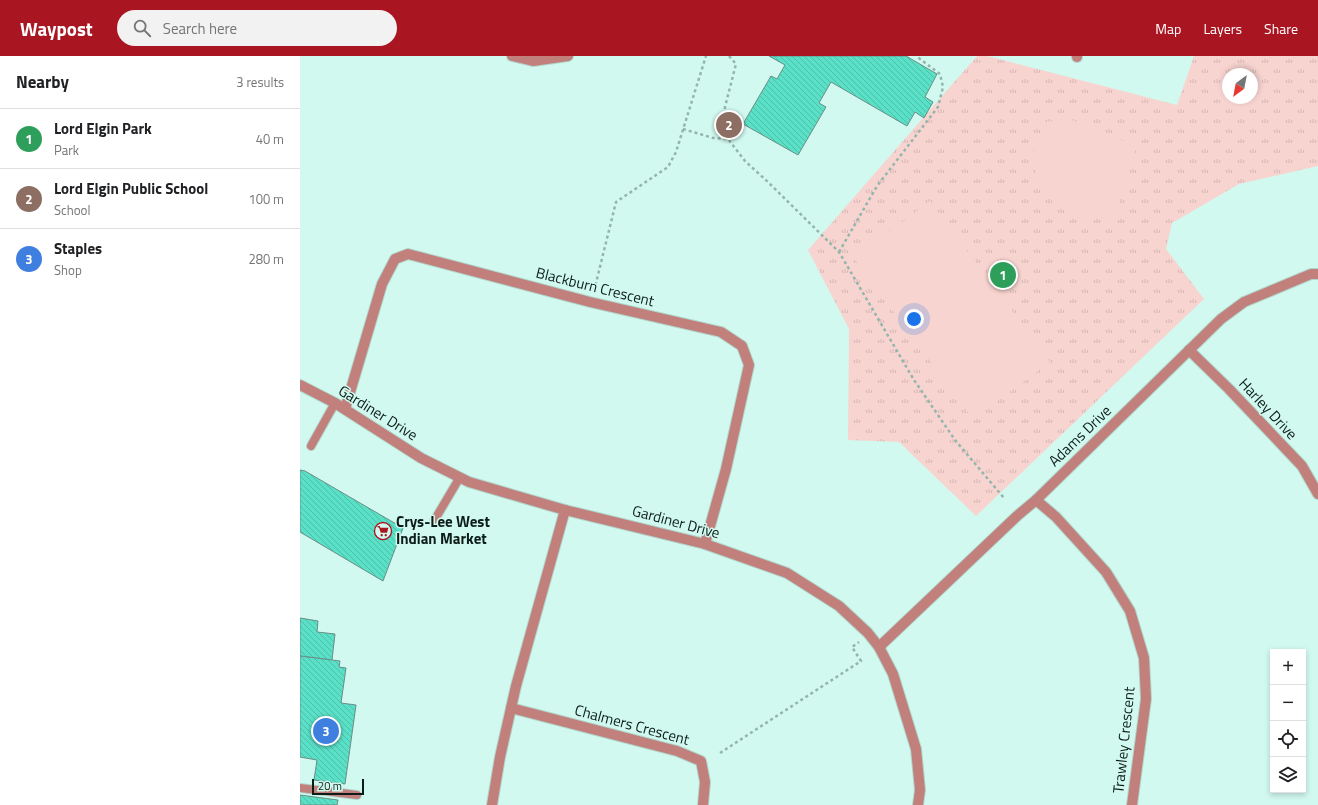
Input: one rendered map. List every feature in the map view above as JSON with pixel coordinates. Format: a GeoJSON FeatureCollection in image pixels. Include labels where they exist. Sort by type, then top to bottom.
{"type":"FeatureCollection","features":[{"type":"Feature","properties":{"kind":"street"},"geometry":{"type":"LineString","coordinates":[[512,56],[534,61],[568,56]]}},
{"type":"Feature","properties":{"kind":"street","name":"Blackburn Crescent"},"geometry":{"type":"LineString","coordinates":[[345,409],[382,284],[395,259],[408,254],[590,302],[721,332],[742,346],[749,365],[726,469],[705,544]]}},
{"type":"Feature","properties":{"kind":"street","name":"Adams Drive"},"geometry":{"type":"LineString","coordinates":[[879,647],[1017,516],[1036,500],[1221,319],[1244,302],[1311,274],[1318,274]]}},
{"type":"Feature","properties":{"kind":"street","name":"Harley Drive"},"geometry":{"type":"LineString","coordinates":[[1189,350],[1229,389],[1302,466],[1318,494]]}},
{"type":"Feature","properties":{"kind":"street","name":"Gardiner Drive"},"geometry":{"type":"LineString","coordinates":[[300,385],[345,409],[421,458],[469,482],[565,510],[705,544],[787,572],[839,606],[868,633],[879,647],[893,674],[916,749],[920,790],[918,805]]}},
{"type":"Feature","properties":{"kind":"street","name":"Trawley Crescent"},"geometry":{"type":"LineString","coordinates":[[1036,500],[1056,517],[1106,572],[1130,611],[1144,658],[1146,700],[1132,805]]}},
{"type":"Feature","properties":{"kind":"street"},"geometry":{"type":"LineString","coordinates":[[492,805],[500,757],[516,686],[565,510]]}},
{"type":"Feature","properties":{"kind":"street","name":"Chalmers Crescent"},"geometry":{"type":"LineString","coordinates":[[511,708],[677,751],[701,761],[705,782],[703,805]]}},
{"type":"Feature","properties":{"kind":"lane"},"geometry":{"type":"LineString","coordinates":[[311,446],[335,403]]}},
{"type":"Feature","properties":{"kind":"lane"},"geometry":{"type":"LineString","coordinates":[[434,520],[460,477]]}},
{"type":"Feature","properties":{"kind":"lane"},"geometry":{"type":"LineString","coordinates":[[300,788],[357,795]]}},
{"type":"Feature","properties":{"kind":"path"},"geometry":{"type":"LineString","coordinates":[[590,302],[616,202],[668,168],[676,152],[706,56]]}},
{"type":"Feature","properties":{"kind":"path"},"geometry":{"type":"LineString","coordinates":[[729,56],[736,64],[722,126],[728,139],[745,161],[839,252],[914,380],[955,440],[1004,498]]}},
{"type":"Feature","properties":{"kind":"path"},"geometry":{"type":"LineString","coordinates":[[839,252],[877,186],[938,107],[943,87],[940,74],[916,56]]}},
{"type":"Feature","properties":{"kind":"path"},"geometry":{"type":"LineString","coordinates":[[683,129],[713,138],[728,139]]}},
{"type":"Feature","properties":{"kind":"path"},"geometry":{"type":"LineString","coordinates":[[720,753],[860,661],[852,647],[859,642]]}},
{"type":"Feature","properties":{"kind":"green space"},"geometry":{"type":"Polygon","coordinates":[[[977,56],[987,56],[1177,105],[1194,56],[1318,56],[1318,166],[1239,184],[1172,223],[1166,249],[1204,299],[976,516],[899,442],[848,440],[849,329],[808,250],[977,56]]]}},
{"type":"Feature","properties":{"kind":"green space"},"geometry":{"type":"Polygon","coordinates":[[[1067,118],[1137,146],[1116,212],[1088,220],[1059,207],[1038,188],[1033,154],[1046,122],[1067,118]]]}},
{"type":"Feature","properties":{"kind":"green space"},"geometry":{"type":"Polygon","coordinates":[[[930,201],[1050,362],[973,419],[854,258],[930,201]]]}},
{"type":"Feature","properties":{"kind":"building"},"geometry":{"type":"Polygon","coordinates":[[[769,56],[906,56],[937,74],[925,97],[933,102],[924,118],[915,112],[907,126],[831,82],[819,103],[826,107],[798,155],[743,124],[771,76],[777,79],[785,65],[769,56]]]}},
{"type":"Feature","properties":{"kind":"building"},"geometry":{"type":"Polygon","coordinates":[[[300,470],[305,471],[403,528],[383,581],[300,532],[300,470]]]}},
{"type":"Feature","properties":{"kind":"building"},"geometry":{"type":"Polygon","coordinates":[[[300,618],[318,621],[317,632],[335,634],[332,660],[300,656],[300,618]]]}},
{"type":"Feature","properties":{"kind":"building"},"geometry":{"type":"Polygon","coordinates":[[[300,656],[340,661],[339,667],[346,668],[341,703],[356,705],[345,784],[314,780],[317,760],[300,757],[300,656]]]}},
{"type":"Feature","properties":{"kind":"building"},"geometry":{"type":"Polygon","coordinates":[[[300,795],[338,800],[337,805],[300,805],[300,795]]]}},
{"type":"Feature","properties":{"kind":"place","name":"Lord Elgin Public School"},"geometry":{"type":"Point","coordinates":[729,125]}},
{"type":"Feature","properties":{"kind":"place","name":"Lord Elgin Park"},"geometry":{"type":"Point","coordinates":[1003,275]}},
{"type":"Feature","properties":{"kind":"place","name":"Crys-Lee West Indian Market"},"geometry":{"type":"Point","coordinates":[383,531]}},
{"type":"Feature","properties":{"kind":"place","name":"Staples"},"geometry":{"type":"Point","coordinates":[326,731]}}]}
